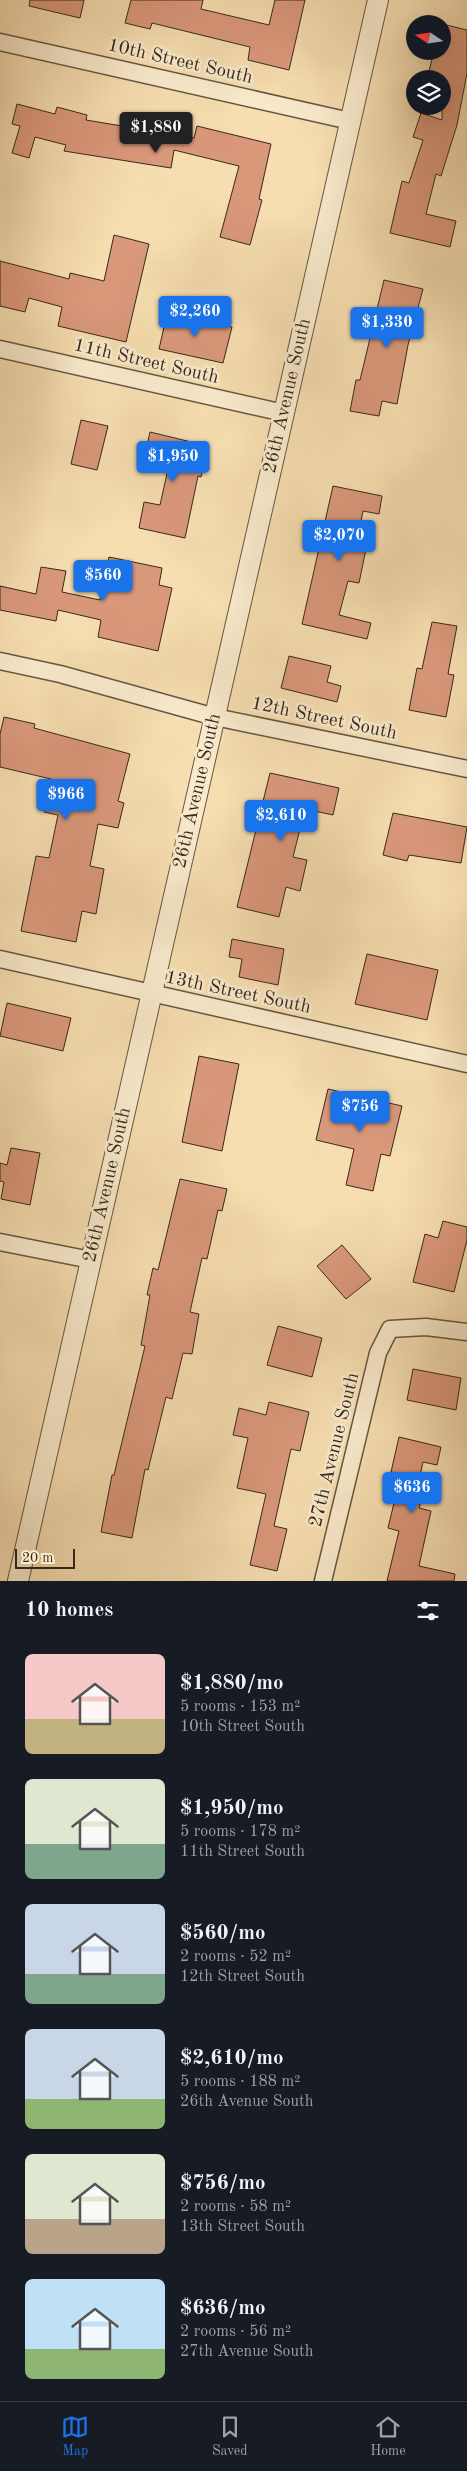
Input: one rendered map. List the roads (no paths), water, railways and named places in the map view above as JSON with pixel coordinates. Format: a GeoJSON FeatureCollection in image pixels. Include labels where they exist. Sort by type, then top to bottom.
{"type":"FeatureCollection","features":[{"type":"Feature","properties":{"kind":"street","name":"26th Avenue South"},"geometry":{"type":"LineString","coordinates":[[18,1581],[378,0]]}},
{"type":"Feature","properties":{"kind":"street","name":"10th Street South"},"geometry":{"type":"LineString","coordinates":[[0,42],[350,121]]}},
{"type":"Feature","properties":{"kind":"street","name":"11th Street South"},"geometry":{"type":"LineString","coordinates":[[0,349],[284,413]]}},
{"type":"Feature","properties":{"kind":"street","name":"12th Street South"},"geometry":{"type":"LineString","coordinates":[[0,660],[60,674],[215,717],[467,769]]}},
{"type":"Feature","properties":{"kind":"street","name":"13th Street South"},"geometry":{"type":"LineString","coordinates":[[0,959],[152,995],[467,1064]]}},
{"type":"Feature","properties":{"kind":"street"},"geometry":{"type":"LineString","coordinates":[[0,1242],[91,1260]]}},
{"type":"Feature","properties":{"kind":"street","name":"27th Avenue South"},"geometry":{"type":"LineString","coordinates":[[323,1581],[378,1353],[390,1329],[426,1327],[467,1332]]}}]}
